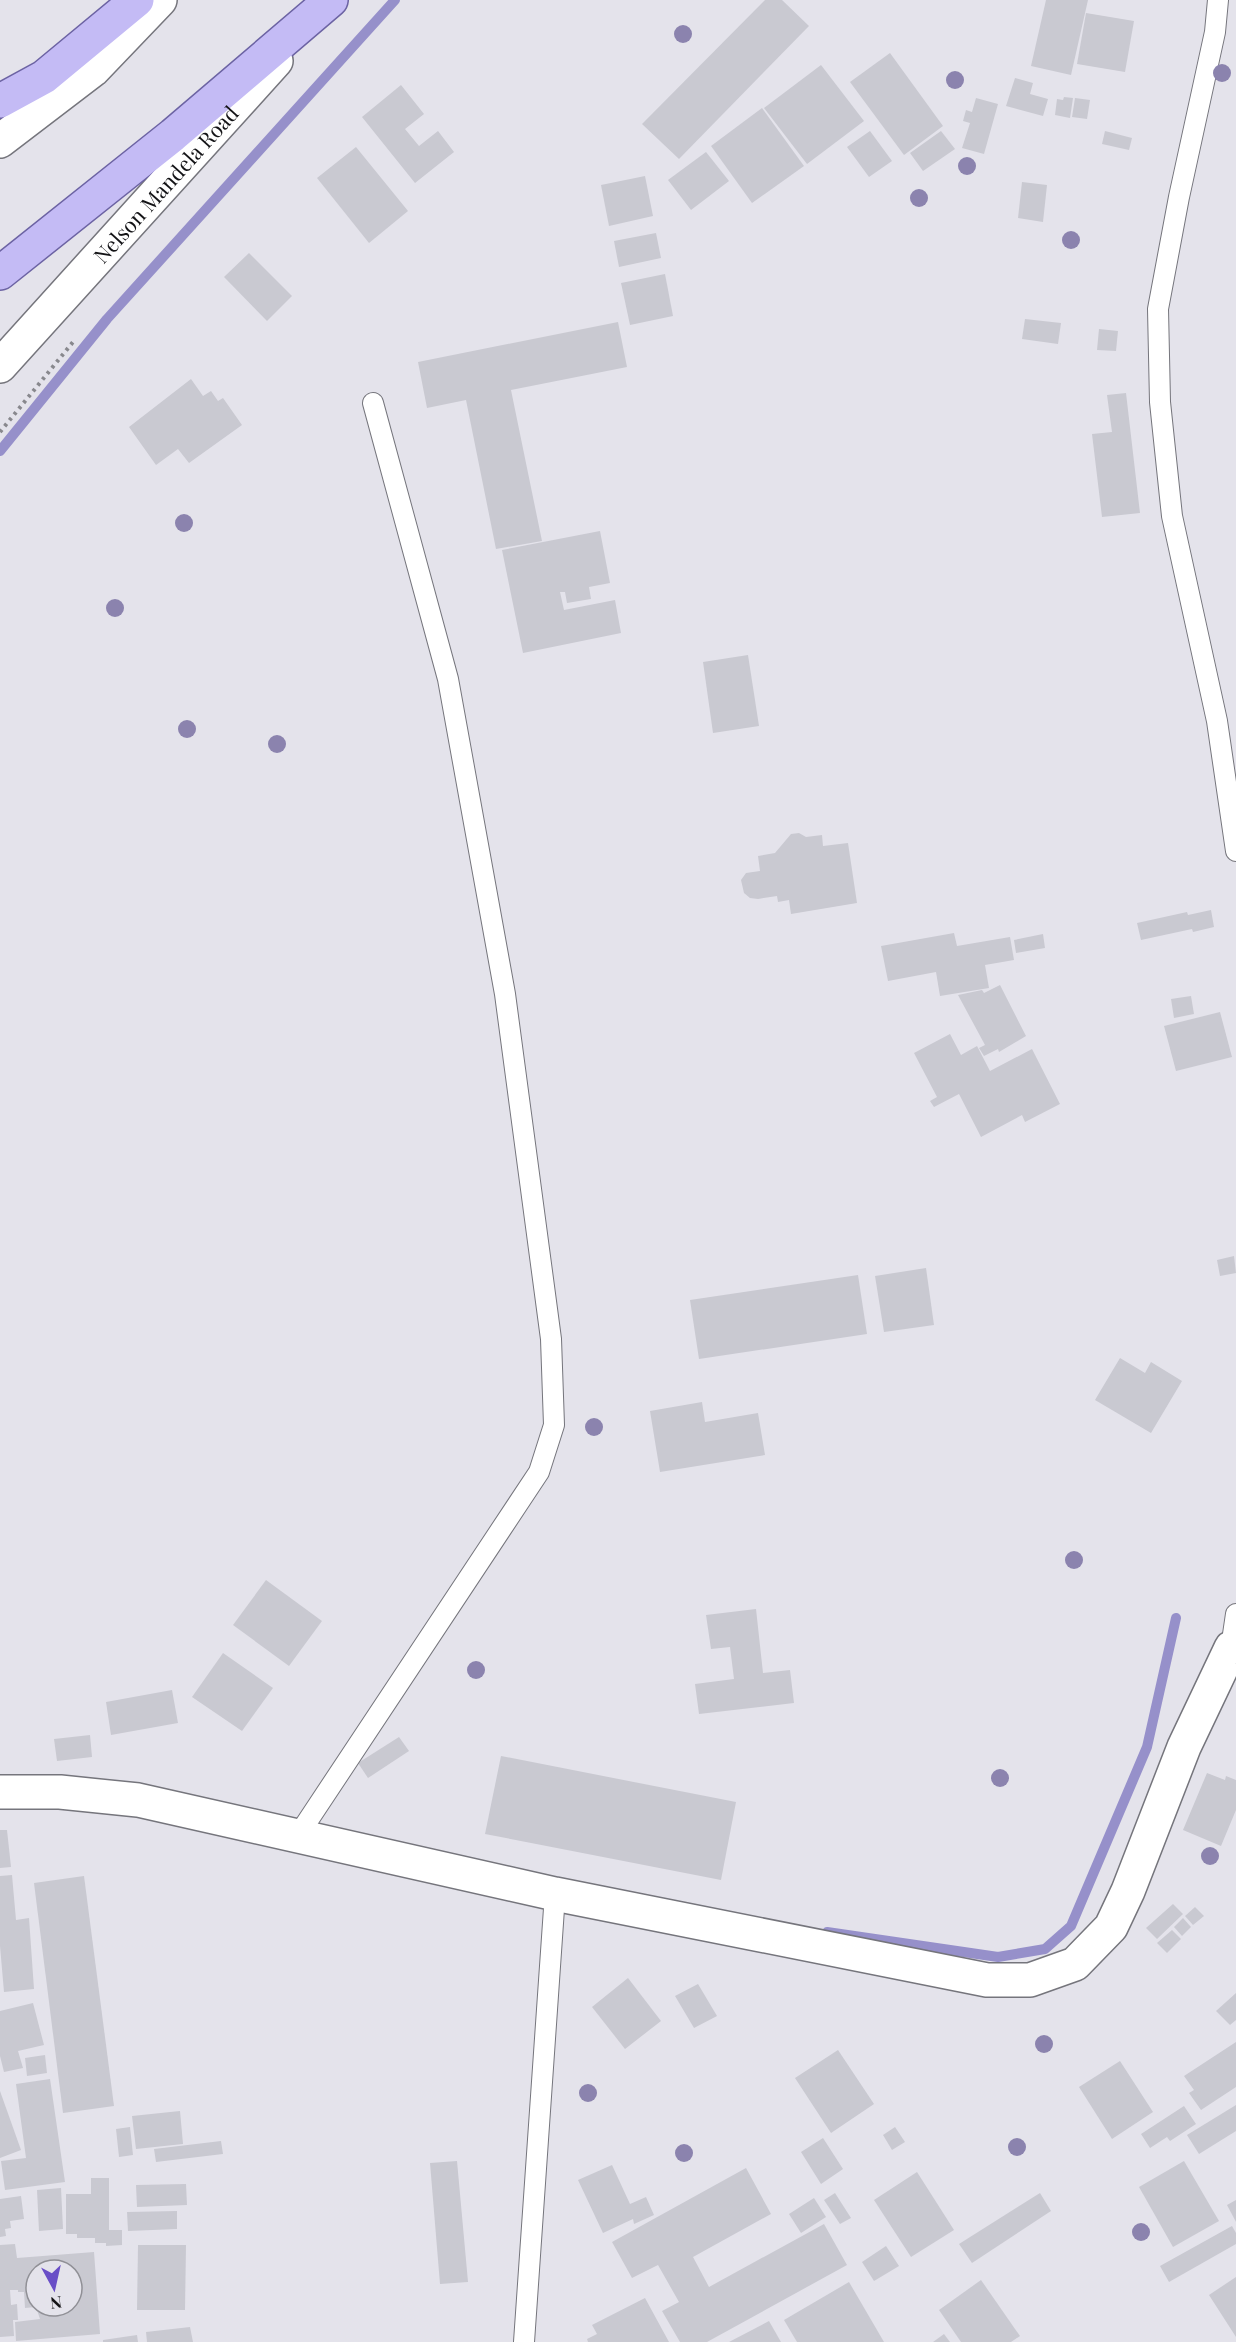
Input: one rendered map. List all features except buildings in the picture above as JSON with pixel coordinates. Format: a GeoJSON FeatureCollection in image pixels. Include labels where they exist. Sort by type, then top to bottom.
{"type":"FeatureCollection","features":[{"type":"Feature","properties":{"kind":"main road"},"geometry":{"type":"LineString","coordinates":[[0,101],[44,77],[137,0]]}},
{"type":"Feature","properties":{"kind":"main road"},"geometry":{"type":"LineString","coordinates":[[0,273],[173,135],[331,0]]}},
{"type":"Feature","properties":{"kind":"street"},"geometry":{"type":"LineString","coordinates":[[0,141],[93,70],[160,0]]}},
{"type":"Feature","properties":{"kind":"street","name":"Nelson Mandela Road"},"geometry":{"type":"LineString","coordinates":[[0,366],[331,0]]}},
{"type":"Feature","properties":{"kind":"street"},"geometry":{"type":"LineString","coordinates":[[0,1792],[60,1792],[138,1800],[555,1894],[987,1980],[1030,1980],[1075,1964],[1111,1927],[1128,1891],[1184,1747],[1234,1648]]}},
{"type":"Feature","properties":{"kind":"lane"},"geometry":{"type":"LineString","coordinates":[[1218,0],[1215,33],[1179,197],[1158,309],[1160,402],[1172,516],[1217,721],[1236,851]]}},
{"type":"Feature","properties":{"kind":"lane"},"geometry":{"type":"LineString","coordinates":[[297,1837],[538,1473],[554,1425],[551,1339],[505,994],[447,679],[373,403]]}},
{"type":"Feature","properties":{"kind":"lane"},"geometry":{"type":"LineString","coordinates":[[1234,1648],[1236,1614]]}},
{"type":"Feature","properties":{"kind":"lane"},"geometry":{"type":"LineString","coordinates":[[524,2342],[555,1894]]}},
{"type":"Feature","properties":{"kind":"waterway"},"geometry":{"type":"LineString","coordinates":[[0,451],[107,319],[395,0]]}},
{"type":"Feature","properties":{"kind":"waterway"},"geometry":{"type":"LineString","coordinates":[[827,1932],[998,1957],[1045,1949],[1071,1926],[1147,1747],[1176,1618]]}}]}
